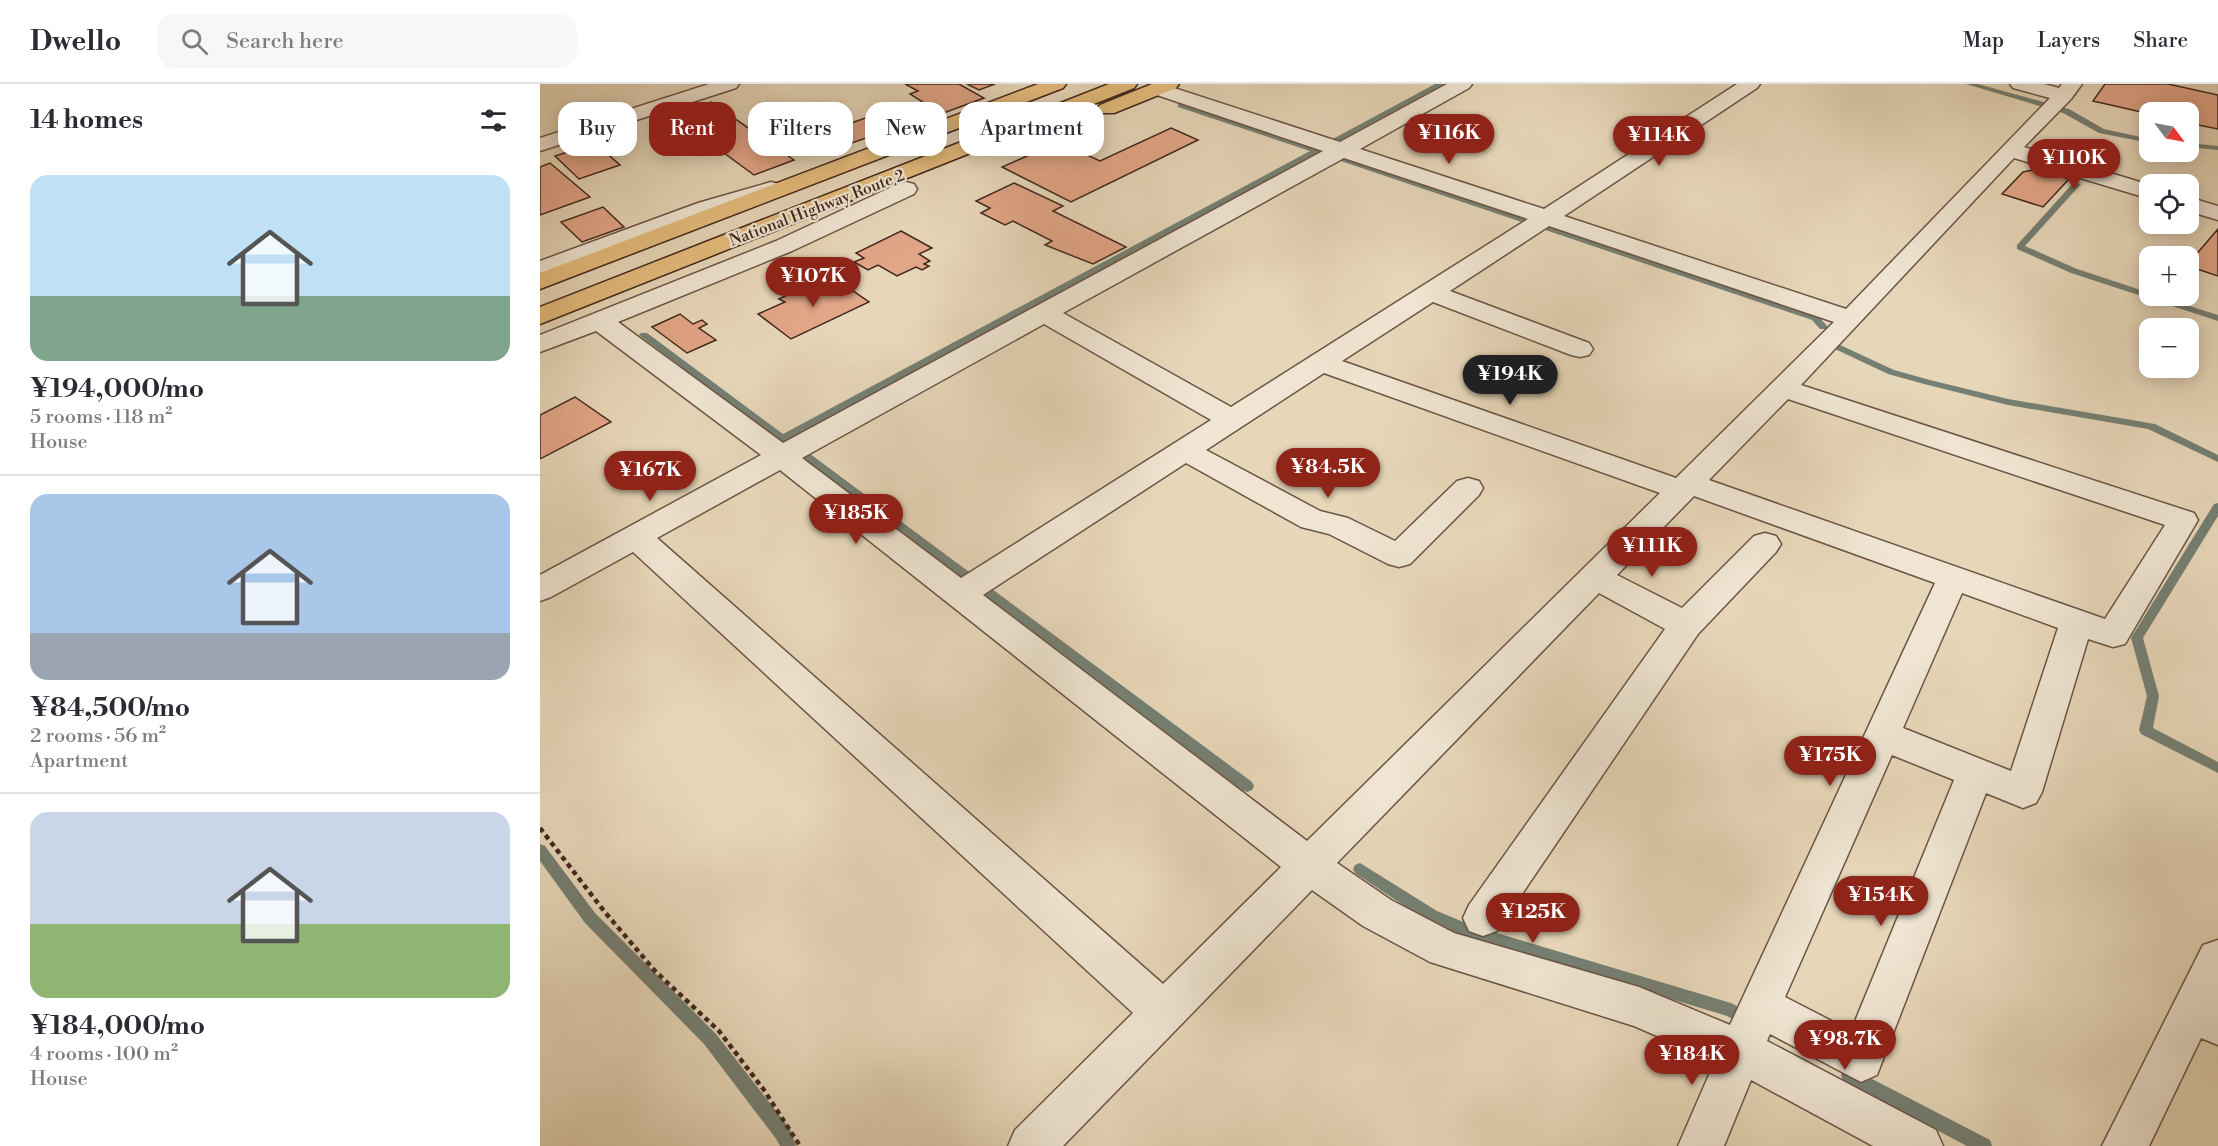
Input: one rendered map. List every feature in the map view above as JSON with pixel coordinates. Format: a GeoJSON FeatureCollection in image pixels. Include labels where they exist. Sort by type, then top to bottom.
{"type":"FeatureCollection","features":[{"type":"Feature","properties":{"kind":"highway"},"geometry":{"type":"LineString","coordinates":[[540,282],[1056,84]]}},
{"type":"Feature","properties":{"kind":"highway","name":"National Highway Route 2"},"geometry":{"type":"LineString","coordinates":[[540,296],[909,155],[1087,84]]}},
{"type":"Feature","properties":{"kind":"highway","name":"National Highway Route 2"},"geometry":{"type":"LineString","coordinates":[[540,316],[1127,84]]}},
{"type":"Feature","properties":{"kind":"highway"},"geometry":{"type":"LineString","coordinates":[[684,260],[777,237],[906,189],[1164,86]]}},
{"type":"Feature","properties":{"kind":"street"},"geometry":{"type":"LineString","coordinates":[[540,145],[729,84]]}},
{"type":"Feature","properties":{"kind":"street"},"geometry":{"type":"LineString","coordinates":[[540,590],[1044,313],[1331,151],[1462,84]]}},
{"type":"Feature","properties":{"kind":"street"},"geometry":{"type":"LineString","coordinates":[[972,587],[1750,84]]}},
{"type":"Feature","properties":{"kind":"street"},"geometry":{"type":"LineString","coordinates":[[1031,1146],[1851,319],[2060,98],[2020,84]]}},
{"type":"Feature","properties":{"kind":"street"},"geometry":{"type":"LineString","coordinates":[[1164,86],[1331,151],[1539,222],[1851,319]]}},
{"type":"Feature","properties":{"kind":"street"},"geometry":{"type":"LineString","coordinates":[[2010,150],[2139,189]]}},
{"type":"Feature","properties":{"kind":"street"},"geometry":{"type":"LineString","coordinates":[[540,269],[706,208],[812,177]]}},
{"type":"Feature","properties":{"kind":"street"},"geometry":{"type":"LineString","coordinates":[[540,344],[784,246],[906,189]]}},
{"type":"Feature","properties":{"kind":"street"},"geometry":{"type":"LineString","coordinates":[[2199,207],[2218,213]]}},
{"type":"Feature","properties":{"kind":"street"},"geometry":{"type":"LineString","coordinates":[[1431,292],[1580,349]]}},
{"type":"Feature","properties":{"kind":"street"},"geometry":{"type":"LineString","coordinates":[[1044,313],[1231,418]]}},
{"type":"Feature","properties":{"kind":"street"},"geometry":{"type":"LineString","coordinates":[[600,321],[792,452],[972,587],[1308,865],[1377,913],[1444,949],[1639,1007],[1751,1027],[1861,1060],[1975,773]]}},
{"type":"Feature","properties":{"kind":"street"},"geometry":{"type":"LineString","coordinates":[[1321,361],[1339,370],[1953,578],[2113,635],[2183,520],[1783,388]]}},
{"type":"Feature","properties":{"kind":"street"},"geometry":{"type":"LineString","coordinates":[[1183,449],[1312,520],[1337,525],[1399,556],[1468,488]]}},
{"type":"Feature","properties":{"kind":"street"},"geometry":{"type":"LineString","coordinates":[[636,537],[1163,1012]]}},
{"type":"Feature","properties":{"kind":"street"},"geometry":{"type":"LineString","coordinates":[[1483,918],[1686,625],[1765,544]]}},
{"type":"Feature","properties":{"kind":"street"},"geometry":{"type":"LineString","coordinates":[[1594,577],[1686,625]]}},
{"type":"Feature","properties":{"kind":"street"},"geometry":{"type":"LineString","coordinates":[[1701,1146],[1751,1027],[1884,736],[1953,578]]}},
{"type":"Feature","properties":{"kind":"street"},"geometry":{"type":"LineString","coordinates":[[1884,736],[2023,792],[2077,622]]}},
{"type":"Feature","properties":{"kind":"street"},"geometry":{"type":"LineString","coordinates":[[2125,1146],[2206,1017],[2218,959]]}},
{"type":"Feature","properties":{"kind":"street"},"geometry":{"type":"LineString","coordinates":[[1751,1027],[1920,1146]]}},
{"type":"Feature","properties":{"kind":"path"},"geometry":{"type":"LineString","coordinates":[[540,828],[604,911],[655,971],[719,1031],[764,1090],[800,1146]]}},
{"type":"Feature","properties":{"kind":"building"},"geometry":{"type":"Polygon","coordinates":[[[905,84],[959,84],[984,98],[973,102],[959,102],[959,107],[947,112],[947,102],[922,102],[910,94],[918,91],[905,84]]]}},
{"type":"Feature","properties":{"kind":"building"},"geometry":{"type":"Polygon","coordinates":[[[967,84],[995,84],[979,90],[967,84]]]}},
{"type":"Feature","properties":{"kind":"building"},"geometry":{"type":"Polygon","coordinates":[[[2105,84],[2168,84],[2218,95],[2218,129],[2199,125],[2199,102],[2139,102],[2139,111],[2093,101],[2105,84]]]}},
{"type":"Feature","properties":{"kind":"building"},"geometry":{"type":"Polygon","coordinates":[[[865,118],[865,138],[853,143],[853,122],[865,118]]]}},
{"type":"Feature","properties":{"kind":"building"},"geometry":{"type":"Polygon","coordinates":[[[736,119],[748,128],[748,156],[788,156],[794,160],[754,175],[728,156],[736,156],[736,119]]]}},
{"type":"Feature","properties":{"kind":"building"},"geometry":{"type":"Polygon","coordinates":[[[1171,128],[1198,140],[1071,202],[1002,167],[1027,156],[1089,156],[1100,161],[1171,128]]]}},
{"type":"Feature","properties":{"kind":"building"},"geometry":{"type":"Polygon","coordinates":[[[555,156],[610,156],[620,165],[579,179],[555,156]]]}},
{"type":"Feature","properties":{"kind":"building"},"geometry":{"type":"Polygon","coordinates":[[[550,163],[590,197],[540,215],[540,167],[550,163]]]}},
{"type":"Feature","properties":{"kind":"building"},"geometry":{"type":"Polygon","coordinates":[[[2037,169],[2069,179],[2043,207],[2002,194],[2023,172],[2037,169]]]}},
{"type":"Feature","properties":{"kind":"building"},"geometry":{"type":"Polygon","coordinates":[[[1014,183],[1063,206],[1053,211],[1126,247],[1093,264],[1045,245],[1052,241],[1013,221],[1005,225],[981,213],[990,208],[976,201],[1014,183]]]}},
{"type":"Feature","properties":{"kind":"building"},"geometry":{"type":"Polygon","coordinates":[[[603,207],[624,227],[582,242],[561,222],[603,207]]]}},
{"type":"Feature","properties":{"kind":"building"},"geometry":{"type":"Polygon","coordinates":[[[2218,229],[2218,276],[2199,270],[2199,251],[2218,229]]]}},
{"type":"Feature","properties":{"kind":"building"},"geometry":{"type":"Polygon","coordinates":[[[901,231],[932,248],[919,254],[930,261],[924,264],[929,266],[922,270],[916,267],[897,276],[878,265],[868,270],[854,262],[864,258],[856,253],[901,231]]]}},
{"type":"Feature","properties":{"kind":"building"},"geometry":{"type":"Polygon","coordinates":[[[836,279],[869,302],[791,339],[758,314],[785,302],[779,299],[795,291],[801,295],[836,279]]]}},
{"type":"Feature","properties":{"kind":"building"},"geometry":{"type":"Polygon","coordinates":[[[680,314],[693,324],[702,320],[707,324],[699,328],[716,340],[687,353],[652,327],[680,314]]]}},
{"type":"Feature","properties":{"kind":"building"},"geometry":{"type":"Polygon","coordinates":[[[575,397],[611,422],[540,459],[540,415],[575,397]]]}},
{"type":"Feature","properties":{"kind":"waterway"},"geometry":{"type":"LineString","coordinates":[[1317,151],[1440,84]]}},
{"type":"Feature","properties":{"kind":"waterway"},"geometry":{"type":"LineString","coordinates":[[1970,84],[2066,111],[2102,131],[2139,139]]}},
{"type":"Feature","properties":{"kind":"waterway"},"geometry":{"type":"LineString","coordinates":[[1181,105],[1317,151]]}},
{"type":"Feature","properties":{"kind":"waterway"},"geometry":{"type":"LineString","coordinates":[[2199,146],[2218,148]]}},
{"type":"Feature","properties":{"kind":"waterway"},"geometry":{"type":"LineString","coordinates":[[783,439],[1317,151]]}},
{"type":"Feature","properties":{"kind":"waterway"},"geometry":{"type":"LineString","coordinates":[[1317,151],[1815,318],[1823,327]]}},
{"type":"Feature","properties":{"kind":"waterway"},"geometry":{"type":"LineString","coordinates":[[2077,184],[2020,247],[2074,271],[2218,318]]}},
{"type":"Feature","properties":{"kind":"waterway"},"geometry":{"type":"LineString","coordinates":[[644,335],[783,439]]}},
{"type":"Feature","properties":{"kind":"waterway"},"geometry":{"type":"LineString","coordinates":[[1838,347],[1891,372],[1927,382],[2008,402],[2151,426],[2218,459]]}},
{"type":"Feature","properties":{"kind":"waterway"},"geometry":{"type":"LineString","coordinates":[[783,439],[1247,786]]}},
{"type":"Feature","properties":{"kind":"waterway"},"geometry":{"type":"LineString","coordinates":[[2218,507],[2137,638],[2153,696],[2146,730],[2218,768]]}},
{"type":"Feature","properties":{"kind":"waterway"},"geometry":{"type":"LineString","coordinates":[[540,850],[590,918],[710,1039],[784,1135],[788,1146]]}},
{"type":"Feature","properties":{"kind":"waterway"},"geometry":{"type":"LineString","coordinates":[[1360,869],[1432,916],[1472,932],[1731,1010],[1750,1021]]}},
{"type":"Feature","properties":{"kind":"waterway"},"geometry":{"type":"LineString","coordinates":[[1849,1075],[1984,1146]]}}]}
